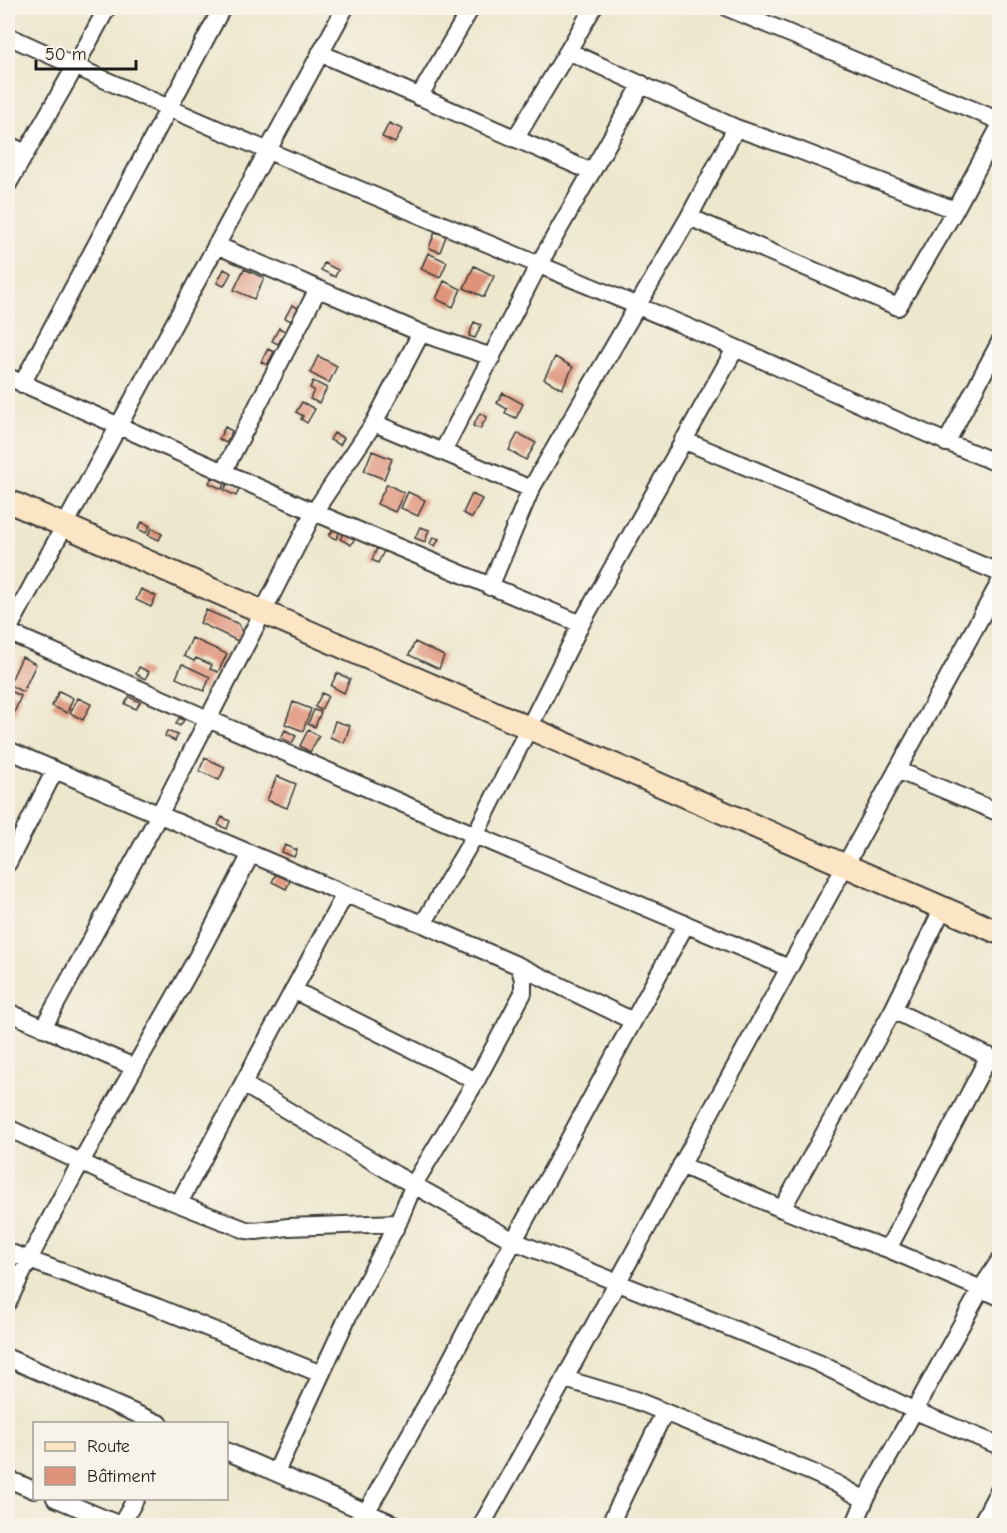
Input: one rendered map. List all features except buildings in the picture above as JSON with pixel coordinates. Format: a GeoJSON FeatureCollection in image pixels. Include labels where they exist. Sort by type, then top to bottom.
{"type":"FeatureCollection","features":[{"type":"Feature","properties":{"kind":"street"},"geometry":{"type":"LineString","coordinates":[[8,184],[107,8]]}},
{"type":"Feature","properties":{"kind":"street"},"geometry":{"type":"LineString","coordinates":[[222,8],[15,381],[314,512],[581,624]]}},
{"type":"Feature","properties":{"kind":"street"},"geometry":{"type":"LineString","coordinates":[[345,8],[8,631],[475,835],[789,968]]}},
{"type":"Feature","properties":{"kind":"street"},"geometry":{"type":"LineString","coordinates":[[419,97],[471,8]]}},
{"type":"Feature","properties":{"kind":"street"},"geometry":{"type":"LineString","coordinates":[[515,139],[593,8]]}},
{"type":"Feature","properties":{"kind":"street"},"geometry":{"type":"LineString","coordinates":[[689,217],[898,307],[956,210],[999,123],[728,8]]}},
{"type":"Feature","properties":{"kind":"street"},"geometry":{"type":"LineString","coordinates":[[8,36],[75,67],[637,306],[946,443],[999,464]]}},
{"type":"Feature","properties":{"kind":"street"},"geometry":{"type":"LineString","coordinates":[[568,51],[736,128],[796,148],[956,210]]}},
{"type":"Feature","properties":{"kind":"street"},"geometry":{"type":"LineString","coordinates":[[320,53],[592,172]]}},
{"type":"Feature","properties":{"kind":"street"},"geometry":{"type":"LineString","coordinates":[[443,452],[539,264],[642,84]]}},
{"type":"Feature","properties":{"kind":"street"},"geometry":{"type":"LineString","coordinates":[[490,587],[531,489],[689,217],[736,128]]}},
{"type":"Feature","properties":{"kind":"street"},"geometry":{"type":"LineString","coordinates":[[8,145],[24,152]]}},
{"type":"Feature","properties":{"kind":"street"},"geometry":{"type":"LineString","coordinates":[[216,245],[422,333],[492,357]]}},
{"type":"Feature","properties":{"kind":"street"},"geometry":{"type":"LineString","coordinates":[[223,472],[318,289]]}},
{"type":"Feature","properties":{"kind":"street"},"geometry":{"type":"LineString","coordinates":[[44,1028],[159,814],[314,512],[374,423],[422,333]]}},
{"type":"Feature","properties":{"kind":"street"},"geometry":{"type":"LineString","coordinates":[[946,443],[999,342]]}},
{"type":"Feature","properties":{"kind":"street"},"geometry":{"type":"LineString","coordinates":[[423,924],[475,835],[581,624],[735,349]]}},
{"type":"Feature","properties":{"kind":"street"},"geometry":{"type":"LineString","coordinates":[[374,423],[531,489]]}},
{"type":"Feature","properties":{"kind":"street"},"geometry":{"type":"LineString","coordinates":[[683,440],[999,573]]}},
{"type":"Feature","properties":{"kind":"street"},"geometry":{"type":"LineString","coordinates":[[8,501],[999,933]]}},
{"type":"Feature","properties":{"kind":"street"},"geometry":{"type":"LineString","coordinates":[[481,1526],[565,1379],[999,582]]}},
{"type":"Feature","properties":{"kind":"street"},"geometry":{"type":"LineString","coordinates":[[8,750],[345,894],[423,924],[519,966],[633,1021]]}},
{"type":"Feature","properties":{"kind":"street"},"geometry":{"type":"LineString","coordinates":[[8,863],[54,770]]}},
{"type":"Feature","properties":{"kind":"street"},"geometry":{"type":"LineString","coordinates":[[897,770],[999,813]]}},
{"type":"Feature","properties":{"kind":"street"},"geometry":{"type":"LineString","coordinates":[[8,1302],[28,1259],[186,977],[251,854]]}},
{"type":"Feature","properties":{"kind":"street"},"geometry":{"type":"LineString","coordinates":[[179,1203],[345,894]]}},
{"type":"Feature","properties":{"kind":"street"},"geometry":{"type":"LineString","coordinates":[[782,1209],[893,1010],[943,908]]}},
{"type":"Feature","properties":{"kind":"street"},"geometry":{"type":"LineString","coordinates":[[367,1511],[436,1388],[686,924]]}},
{"type":"Feature","properties":{"kind":"street"},"geometry":{"type":"LineString","coordinates":[[276,1472],[349,1314],[398,1223],[414,1184],[476,1081],[523,993],[523,979],[519,966]]}},
{"type":"Feature","properties":{"kind":"street"},"geometry":{"type":"LineString","coordinates":[[293,990],[476,1081]]}},
{"type":"Feature","properties":{"kind":"street"},"geometry":{"type":"LineString","coordinates":[[888,1249],[994,1059],[893,1010]]}},
{"type":"Feature","properties":{"kind":"street"},"geometry":{"type":"LineString","coordinates":[[8,1012],[134,1067]]}},
{"type":"Feature","properties":{"kind":"street"},"geometry":{"type":"LineString","coordinates":[[243,1084],[514,1240],[818,1363],[915,1411],[999,1446]]}},
{"type":"Feature","properties":{"kind":"street"},"geometry":{"type":"LineString","coordinates":[[8,1128],[125,1183],[246,1230],[398,1223]]}},
{"type":"Feature","properties":{"kind":"street"},"geometry":{"type":"LineString","coordinates":[[681,1165],[782,1209],[888,1249],[999,1297]]}},
{"type":"Feature","properties":{"kind":"street"},"geometry":{"type":"LineString","coordinates":[[8,1252],[159,1308],[321,1374]]}},
{"type":"Feature","properties":{"kind":"street"},"geometry":{"type":"LineString","coordinates":[[854,1526],[865,1500],[999,1260]]}},
{"type":"Feature","properties":{"kind":"street"},"geometry":{"type":"LineString","coordinates":[[8,1358],[155,1422]]}},
{"type":"Feature","properties":{"kind":"street"},"geometry":{"type":"LineString","coordinates":[[565,1379],[635,1400],[812,1472],[865,1500]]}},
{"type":"Feature","properties":{"kind":"street"},"geometry":{"type":"LineString","coordinates":[[609,1526],[664,1413]]}},
{"type":"Feature","properties":{"kind":"street"},"geometry":{"type":"LineString","coordinates":[[228,1452],[398,1526]]}},
{"type":"Feature","properties":{"kind":"street"},"geometry":{"type":"LineString","coordinates":[[8,1479],[33,1490]]}},
{"type":"Feature","properties":{"kind":"street"},"geometry":{"type":"LineString","coordinates":[[980,1526],[999,1488]]}},
{"type":"Feature","properties":{"kind":"street"},"geometry":{"type":"LineString","coordinates":[[60,1500],[121,1525],[135,1500]]}}]}
